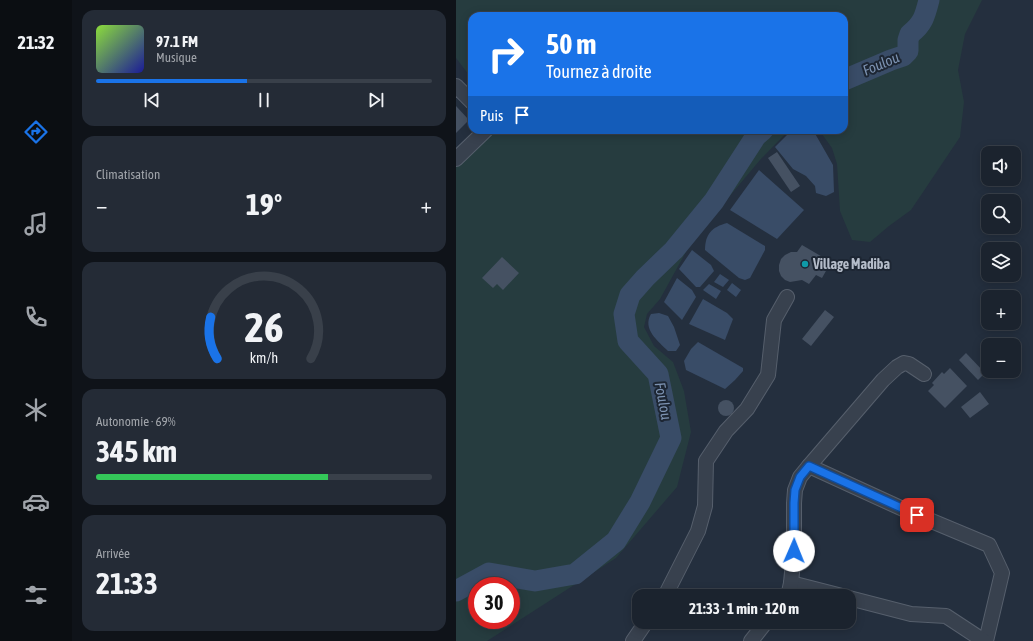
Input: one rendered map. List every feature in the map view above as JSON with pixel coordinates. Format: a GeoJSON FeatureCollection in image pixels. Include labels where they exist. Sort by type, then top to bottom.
{"type":"FeatureCollection","features":[{"type":"Feature","properties":{"kind":"street"},"geometry":{"type":"LineString","coordinates":[[456,86],[468,98]]}},
{"type":"Feature","properties":{"kind":"street"},"geometry":{"type":"LineString","coordinates":[[456,159],[482,134]]}},
{"type":"Feature","properties":{"kind":"street"},"geometry":{"type":"LineString","coordinates":[[669,589],[698,531],[705,506],[706,461],[726,431],[747,409],[768,375],[774,320],[787,297]]}},
{"type":"Feature","properties":{"kind":"street"},"geometry":{"type":"LineString","coordinates":[[790,589],[792,583],[794,551],[795,490],[800,477],[883,380],[897,367],[904,363],[909,364],[924,374]]}},
{"type":"Feature","properties":{"kind":"street"},"geometry":{"type":"LineString","coordinates":[[809,466],[902,509],[989,545],[1002,573],[985,641],[946,616],[911,614],[856,600]]}},
{"type":"Feature","properties":{"kind":"street"},"geometry":{"type":"LineString","coordinates":[[792,583],[815,589]]}},
{"type":"Feature","properties":{"kind":"street"},"geometry":{"type":"LineString","coordinates":[[633,641],[641,629]]}},
{"type":"Feature","properties":{"kind":"street"},"geometry":{"type":"LineString","coordinates":[[751,641],[760,629]]}},
{"type":"Feature","properties":{"kind":"green space"},"geometry":{"type":"Polygon","coordinates":[[[456,0],[982,0],[965,34],[958,70],[964,102],[960,137],[911,210],[870,242],[852,240],[840,211],[837,164],[832,148],[822,134],[848,134],[848,12],[468,12],[468,74],[456,58],[456,0]]]}},
{"type":"Feature","properties":{"kind":"green space"},"geometry":{"type":"Polygon","coordinates":[[[478,134],[785,134],[760,160],[692,241],[660,299],[647,314],[644,327],[654,346],[673,362],[684,391],[691,432],[677,487],[616,558],[520,620],[520,577],[468,577],[468,629],[506,629],[487,641],[456,641],[456,153],[478,134]]]}},
{"type":"Feature","properties":{"kind":"water"},"geometry":{"type":"Polygon","coordinates":[[[788,134],[815,134],[833,165],[834,192],[826,196],[816,193],[815,186],[806,176],[793,169],[775,147],[788,134]]]}},
{"type":"Feature","properties":{"kind":"water"},"geometry":{"type":"Polygon","coordinates":[[[759,170],[804,210],[777,239],[730,210],[759,170]]]}},
{"type":"Feature","properties":{"kind":"water"},"geometry":{"type":"Polygon","coordinates":[[[727,223],[765,246],[765,250],[750,278],[745,280],[739,278],[705,250],[706,240],[710,232],[713,229],[727,223]]]}},
{"type":"Feature","properties":{"kind":"water"},"geometry":{"type":"Polygon","coordinates":[[[692,250],[711,265],[714,271],[700,287],[696,287],[679,269],[692,250]]]}},
{"type":"Feature","properties":{"kind":"water"},"geometry":{"type":"Polygon","coordinates":[[[720,274],[729,280],[723,287],[714,282],[720,274]]]}},
{"type":"Feature","properties":{"kind":"water"},"geometry":{"type":"Polygon","coordinates":[[[677,278],[692,290],[696,297],[682,320],[664,302],[677,278]]]}},
{"type":"Feature","properties":{"kind":"water"},"geometry":{"type":"Polygon","coordinates":[[[732,283],[741,290],[736,297],[727,290],[732,283]]]}},
{"type":"Feature","properties":{"kind":"water"},"geometry":{"type":"Polygon","coordinates":[[[709,284],[721,291],[716,299],[703,290],[709,284]]]}},
{"type":"Feature","properties":{"kind":"water"},"geometry":{"type":"Polygon","coordinates":[[[703,299],[727,313],[733,319],[725,340],[689,324],[703,299]]]}},
{"type":"Feature","properties":{"kind":"water"},"geometry":{"type":"Polygon","coordinates":[[[659,313],[668,316],[674,327],[680,345],[676,351],[668,351],[656,339],[650,330],[648,325],[651,314],[659,313]]]}},
{"type":"Feature","properties":{"kind":"water"},"geometry":{"type":"Polygon","coordinates":[[[698,342],[743,368],[743,371],[725,389],[686,370],[684,361],[691,349],[698,342]]]}},
{"type":"Feature","properties":{"kind":"building"},"geometry":{"type":"Polygon","coordinates":[[[456,106],[468,119],[468,121],[456,133],[456,106]]]}},
{"type":"Feature","properties":{"kind":"building"},"geometry":{"type":"Polygon","coordinates":[[[777,152],[800,186],[791,192],[768,158],[777,152]]]}},
{"type":"Feature","properties":{"kind":"building","name":"Village Madiba"},"geometry":{"type":"Polygon","coordinates":[[[802,245],[831,262],[822,278],[816,275],[809,284],[802,280],[790,282],[785,280],[779,271],[781,259],[791,252],[797,252],[802,245]]]}},
{"type":"Feature","properties":{"kind":"building"},"geometry":{"type":"Polygon","coordinates":[[[502,257],[519,273],[503,290],[497,284],[493,288],[482,278],[502,257]]]}},
{"type":"Feature","properties":{"kind":"building"},"geometry":{"type":"Polygon","coordinates":[[[825,310],[834,317],[811,346],[802,339],[825,310]]]}},
{"type":"Feature","properties":{"kind":"building"},"geometry":{"type":"Polygon","coordinates":[[[966,353],[981,369],[981,377],[978,380],[959,360],[966,353]]]}},
{"type":"Feature","properties":{"kind":"building"},"geometry":{"type":"Polygon","coordinates":[[[950,368],[967,386],[945,408],[928,391],[934,385],[932,383],[942,372],[944,374],[950,368]]]}},
{"type":"Feature","properties":{"kind":"building"},"geometry":{"type":"Polygon","coordinates":[[[980,392],[989,404],[970,418],[961,407],[980,392]]]}},
{"type":"Feature","properties":{"kind":"building"},"geometry":{"type":"Polygon","coordinates":[[[723,400],[729,400],[734,405],[732,414],[729,416],[723,416],[718,411],[718,405],[723,400]]]}},
{"type":"Feature","properties":{"kind":"waterway","name":"Foulou"},"geometry":{"type":"LineString","coordinates":[[848,78],[903,56],[908,51],[908,40],[910,34],[918,27],[923,19],[929,0]]}},
{"type":"Feature","properties":{"kind":"waterway","name":"Foulou"},"geometry":{"type":"LineString","coordinates":[[456,591],[489,573],[535,581],[575,574],[616,541],[640,502],[671,438],[658,374],[628,341],[624,314],[630,295],[674,250],[714,201],[758,134]]}},
{"type":"Feature","properties":{"kind":"place","name":"Village Madiba"},"geometry":{"type":"Point","coordinates":[805,264]}},
{"type":"Feature","properties":{"kind":"route"},"geometry":{"type":"LineString","coordinates":[[794,551],[795,490],[800,477],[809,466],[917,515]]}}]}
